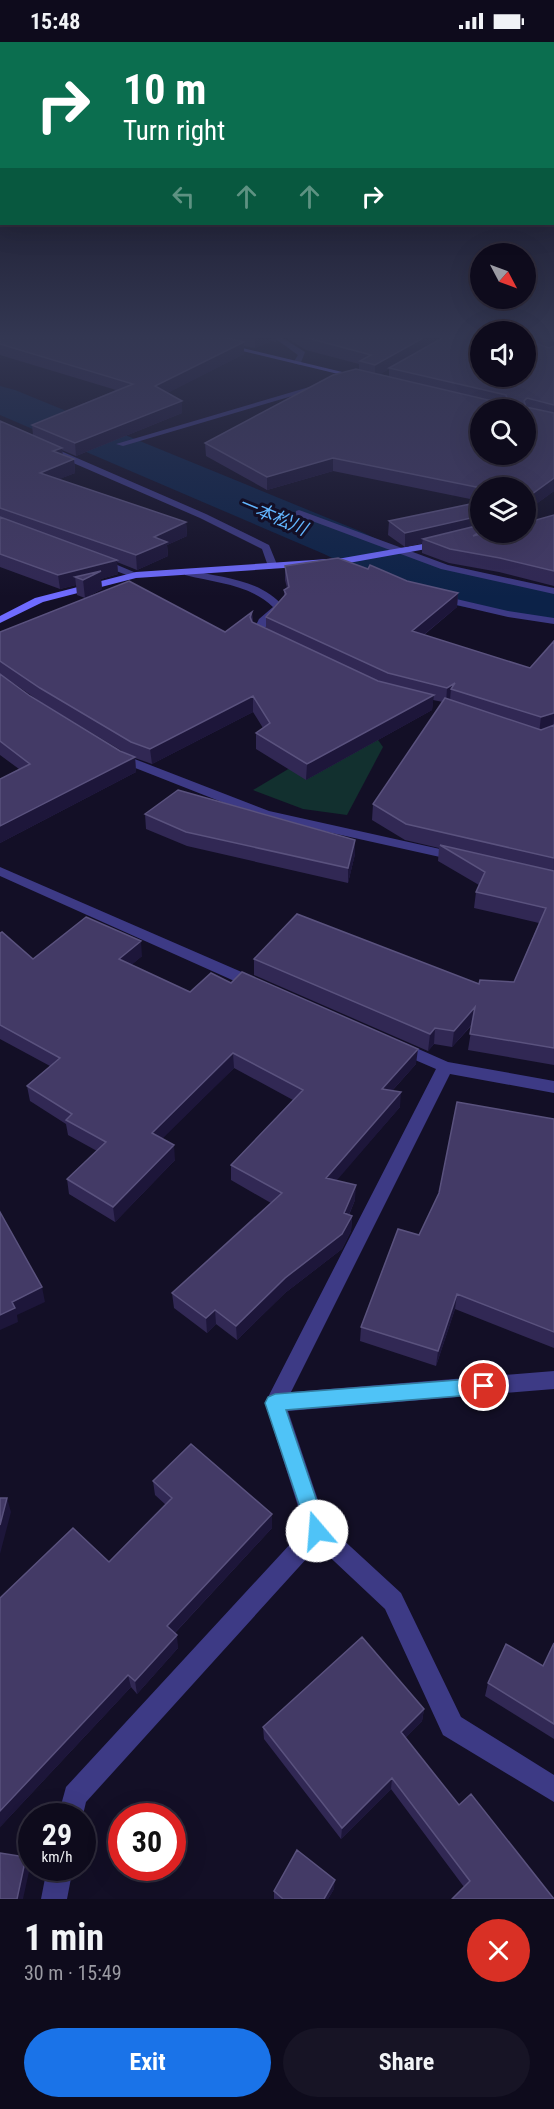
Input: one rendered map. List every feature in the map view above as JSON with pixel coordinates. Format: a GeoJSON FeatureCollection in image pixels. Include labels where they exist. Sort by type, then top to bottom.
{"type":"FeatureCollection","features":[{"type":"Feature","properties":{"kind":"street"},"geometry":{"type":"LineString","coordinates":[[120,444],[192,424]]}},
{"type":"Feature","properties":{"kind":"street"},"geometry":{"type":"LineString","coordinates":[[32,442],[203,516],[266,547],[273,567]]}},
{"type":"Feature","properties":{"kind":"street"},"geometry":{"type":"LineString","coordinates":[[299,513],[445,567],[554,591]]}},
{"type":"Feature","properties":{"kind":"street"},"geometry":{"type":"LineString","coordinates":[[0,620],[39,600],[136,575],[343,561],[404,552],[447,542]]}},
{"type":"Feature","properties":{"kind":"street"},"geometry":{"type":"LineString","coordinates":[[87,557],[136,575]]}},
{"type":"Feature","properties":{"kind":"street"},"geometry":{"type":"LineString","coordinates":[[343,561],[363,571]]}},
{"type":"Feature","properties":{"kind":"street"},"geometry":{"type":"LineString","coordinates":[[189,573],[258,590],[271,597],[279,607],[263,621],[257,633],[275,642]]}},
{"type":"Feature","properties":{"kind":"street"},"geometry":{"type":"LineString","coordinates":[[432,596],[508,614],[554,621]]}},
{"type":"Feature","properties":{"kind":"street"},"geometry":{"type":"LineString","coordinates":[[107,750],[127,762],[265,814],[470,860]]}},
{"type":"Feature","properties":{"kind":"street"},"geometry":{"type":"LineString","coordinates":[[0,871],[271,990]]}},
{"type":"Feature","properties":{"kind":"street"},"geometry":{"type":"LineString","coordinates":[[380,1038],[444,1067],[554,1087]]}},
{"type":"Feature","properties":{"kind":"street"},"geometry":{"type":"LineString","coordinates":[[444,1067],[275,1403],[317,1531],[393,1601],[452,1726],[554,1790]]}},
{"type":"Feature","properties":{"kind":"street"},"geometry":{"type":"LineString","coordinates":[[275,1403],[554,1380]]}},
{"type":"Feature","properties":{"kind":"street"},"geometry":{"type":"LineString","coordinates":[[74,1803],[75,1796],[317,1531]]}},
{"type":"Feature","properties":{"kind":"street"},"geometry":{"type":"LineString","coordinates":[[54,1899],[57,1881]]}},
{"type":"Feature","properties":{"kind":"green space"},"geometry":{"type":"Polygon","coordinates":[[[371,730],[383,747],[347,815],[303,809],[253,790],[332,743],[371,730]]]}},
{"type":"Feature","properties":{"kind":"building"},"geometry":{"type":"Polygon","coordinates":[[[0,424],[6,424],[62,448],[53,451],[74,459],[40,473],[186,522],[154,537],[167,542],[136,555],[0,508],[0,424]]]}},
{"type":"Feature","properties":{"kind":"building"},"geometry":{"type":"Polygon","coordinates":[[[35,424],[124,424],[75,443],[32,425],[35,424]]]}},
{"type":"Feature","properties":{"kind":"building"},"geometry":{"type":"Polygon","coordinates":[[[241,424],[470,424],[470,465],[536,465],[536,424],[554,424],[554,478],[536,491],[536,477],[470,477],[470,486],[333,458],[267,477],[205,443],[241,424]]]}},
{"type":"Feature","properties":{"kind":"building"},"geometry":{"type":"Polygon","coordinates":[[[470,504],[470,518],[405,533],[389,521],[470,504]]]}},
{"type":"Feature","properties":{"kind":"building"},"geometry":{"type":"Polygon","coordinates":[[[554,515],[554,571],[450,549],[423,539],[470,527],[470,543],[536,543],[536,520],[554,515]]]}},
{"type":"Feature","properties":{"kind":"building"},"geometry":{"type":"Polygon","coordinates":[[[0,517],[117,560],[58,575],[0,554],[0,517]]]}},
{"type":"Feature","properties":{"kind":"building"},"geometry":{"type":"Polygon","coordinates":[[[338,558],[368,569],[370,565],[407,581],[458,593],[412,631],[530,668],[554,641],[554,713],[541,717],[451,689],[455,683],[447,688],[388,673],[266,617],[286,594],[284,590],[289,587],[285,566],[338,558]]]}},
{"type":"Feature","properties":{"kind":"building"},"geometry":{"type":"Polygon","coordinates":[[[101,571],[83,580],[75,577],[101,571]]]}},
{"type":"Feature","properties":{"kind":"building"},"geometry":{"type":"Polygon","coordinates":[[[129,581],[225,632],[252,612],[250,617],[252,622],[378,681],[434,695],[307,764],[256,733],[270,723],[253,696],[150,749],[131,742],[40,688],[0,661],[0,632],[129,581]]]}},
{"type":"Feature","properties":{"kind":"building"},"geometry":{"type":"Polygon","coordinates":[[[0,674],[30,696],[120,751],[135,757],[0,826],[0,779],[30,764],[0,741],[0,674]]]}},
{"type":"Feature","properties":{"kind":"building"},"geometry":{"type":"Polygon","coordinates":[[[445,698],[541,730],[554,725],[554,858],[406,824],[373,804],[445,698]]]}},
{"type":"Feature","properties":{"kind":"building"},"geometry":{"type":"Polygon","coordinates":[[[178,790],[355,840],[348,868],[186,832],[145,814],[178,790]]]}},
{"type":"Feature","properties":{"kind":"building"},"geometry":{"type":"Polygon","coordinates":[[[440,845],[554,871],[554,1048],[470,1034],[475,1007],[454,1031],[435,1028],[430,1034],[254,959],[297,914],[479,984],[480,980],[514,982],[546,908],[476,892],[485,872],[440,845]]]}},
{"type":"Feature","properties":{"kind":"building"},"geometry":{"type":"Polygon","coordinates":[[[86,917],[141,941],[119,959],[190,992],[211,973],[231,983],[242,972],[418,1049],[382,1089],[401,1092],[326,1178],[356,1185],[344,1213],[352,1216],[342,1234],[285,1278],[236,1326],[215,1310],[206,1318],[172,1293],[282,1193],[231,1165],[303,1090],[233,1053],[152,1133],[174,1145],[113,1207],[67,1179],[106,1142],[66,1120],[72,1114],[27,1086],[60,1058],[0,1025],[0,933],[2,932],[33,959],[86,917]]]}},
{"type":"Feature","properties":{"kind":"building"},"geometry":{"type":"Polygon","coordinates":[[[457,1102],[554,1119],[554,1332],[457,1294],[438,1351],[361,1327],[398,1229],[419,1235],[439,1193],[457,1102]]]}},
{"type":"Feature","properties":{"kind":"building"},"geometry":{"type":"Polygon","coordinates":[[[0,1212],[42,1287],[12,1302],[15,1308],[0,1315],[0,1212]]]}},
{"type":"Feature","properties":{"kind":"building"},"geometry":{"type":"Polygon","coordinates":[[[191,1444],[272,1514],[167,1626],[177,1635],[135,1681],[128,1675],[0,1811],[0,1598],[73,1528],[109,1562],[172,1498],[153,1481],[191,1444]]]}},
{"type":"Feature","properties":{"kind":"building"},"geometry":{"type":"Polygon","coordinates":[[[0,1498],[7,1498],[0,1525],[0,1498]]]}},
{"type":"Feature","properties":{"kind":"building"},"geometry":{"type":"Polygon","coordinates":[[[362,1637],[424,1709],[401,1732],[459,1805],[471,1794],[554,1899],[452,1899],[470,1881],[392,1778],[342,1828],[263,1727],[362,1637]]]}},
{"type":"Feature","properties":{"kind":"building"},"geometry":{"type":"Polygon","coordinates":[[[554,1643],[554,1724],[488,1683],[506,1644],[543,1666],[554,1643]]]}},
{"type":"Feature","properties":{"kind":"building"},"geometry":{"type":"Polygon","coordinates":[[[297,1850],[335,1880],[324,1899],[283,1899],[274,1891],[297,1850]]]}},
{"type":"Feature","properties":{"kind":"building"},"geometry":{"type":"Polygon","coordinates":[[[0,1853],[18,1856],[18,1881],[21,1881],[17,1899],[0,1899],[0,1853]]]}},
{"type":"Feature","properties":{"kind":"waterway","name":"一本松川"},"geometry":{"type":"LineString","coordinates":[[59,424],[343,543],[388,565],[479,594],[554,606]]}},
{"type":"Feature","properties":{"kind":"route"},"geometry":{"type":"LineString","coordinates":[[317,1531],[275,1403],[484,1386]]}}]}
